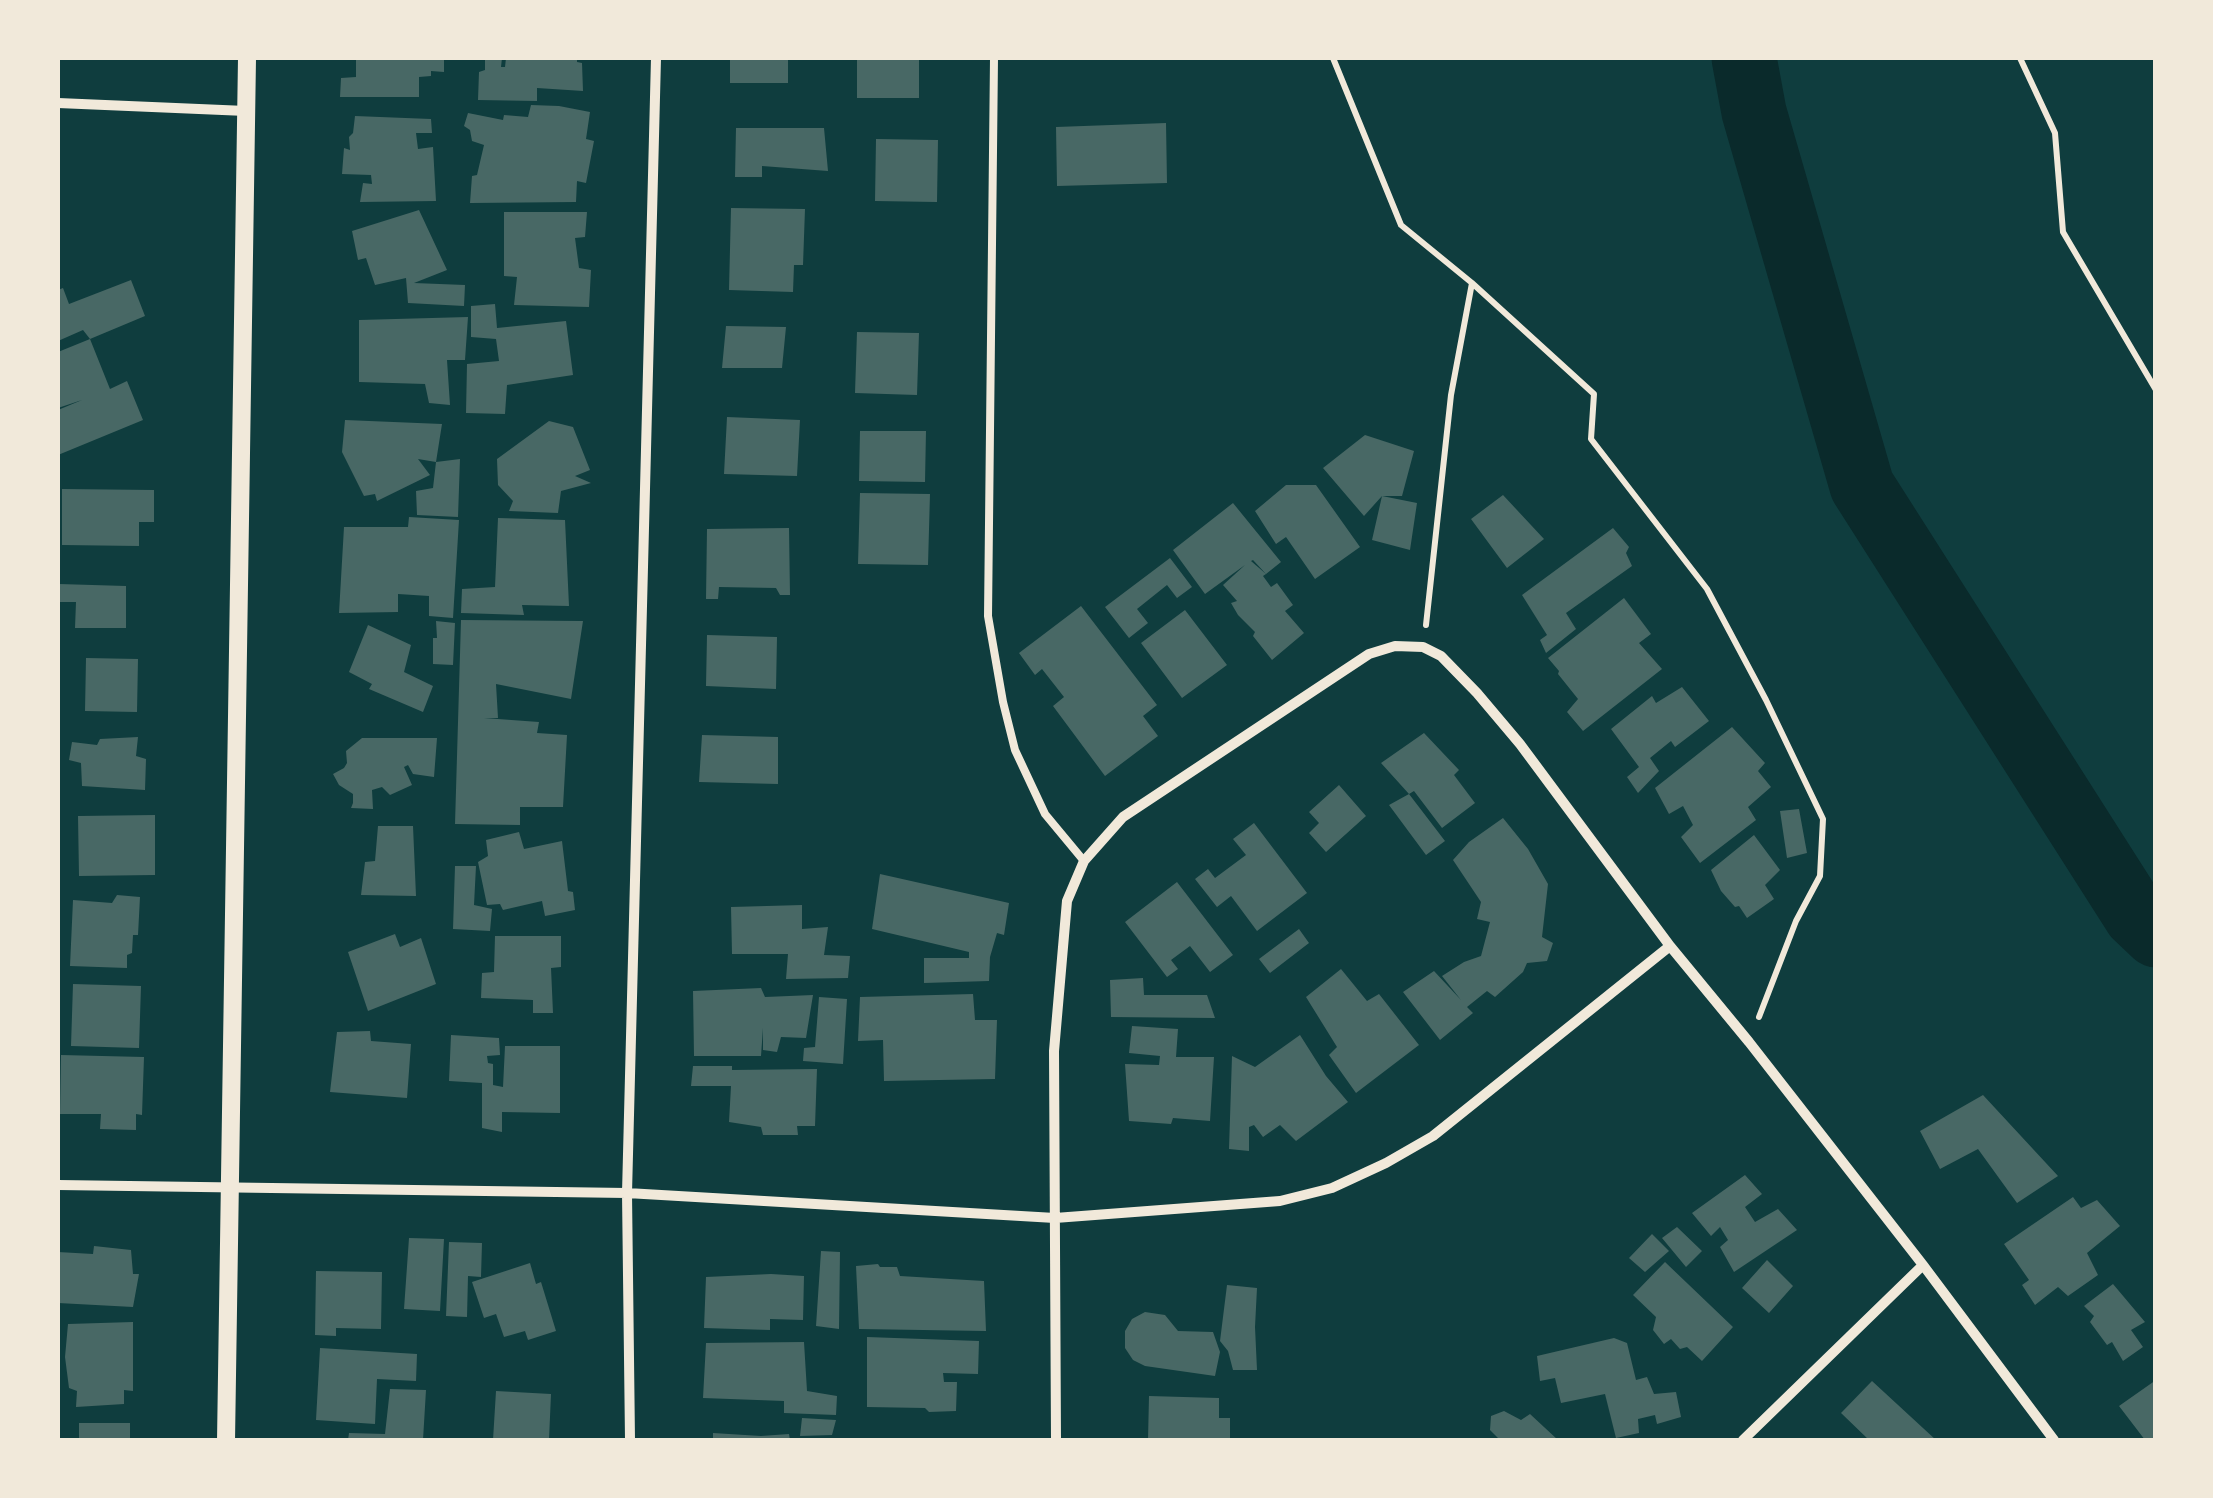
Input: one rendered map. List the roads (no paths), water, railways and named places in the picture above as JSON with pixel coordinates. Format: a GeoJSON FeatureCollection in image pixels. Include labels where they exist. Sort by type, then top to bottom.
{"type":"FeatureCollection","features":[{"type":"Feature","properties":{"kind":"street"},"geometry":{"type":"LineString","coordinates":[[226,1440],[247,58]]}},
{"type":"Feature","properties":{"kind":"street"},"geometry":{"type":"LineString","coordinates":[[630,1440],[627,1193],[656,58]]}},
{"type":"Feature","properties":{"kind":"street"},"geometry":{"type":"LineString","coordinates":[[58,103],[246,111]]}},
{"type":"Feature","properties":{"kind":"street"},"geometry":{"type":"LineString","coordinates":[[1056,1440],[1054,1050],[1067,901],[1084,861],[1124,817],[1369,654],[1395,646],[1424,646],[1440,656],[1520,744],[1670,946],[1923,1265],[2054,1440]]}},
{"type":"Feature","properties":{"kind":"street"},"geometry":{"type":"LineString","coordinates":[[58,1185],[627,1193],[1055,1218],[1264,1203],[1332,1188],[1433,1136],[1670,946]]}},
{"type":"Feature","properties":{"kind":"street"},"geometry":{"type":"LineString","coordinates":[[1743,1440],[1923,1265]]}},
{"type":"Feature","properties":{"kind":"lane"},"geometry":{"type":"LineString","coordinates":[[994,58],[988,616],[1015,750],[1044,814],[1084,861]]}},
{"type":"Feature","properties":{"kind":"waterway"},"geometry":{"type":"LineString","coordinates":[[1744,58],[1754,112],[1862,486],[2136,916],[2156,935]]}}]}
